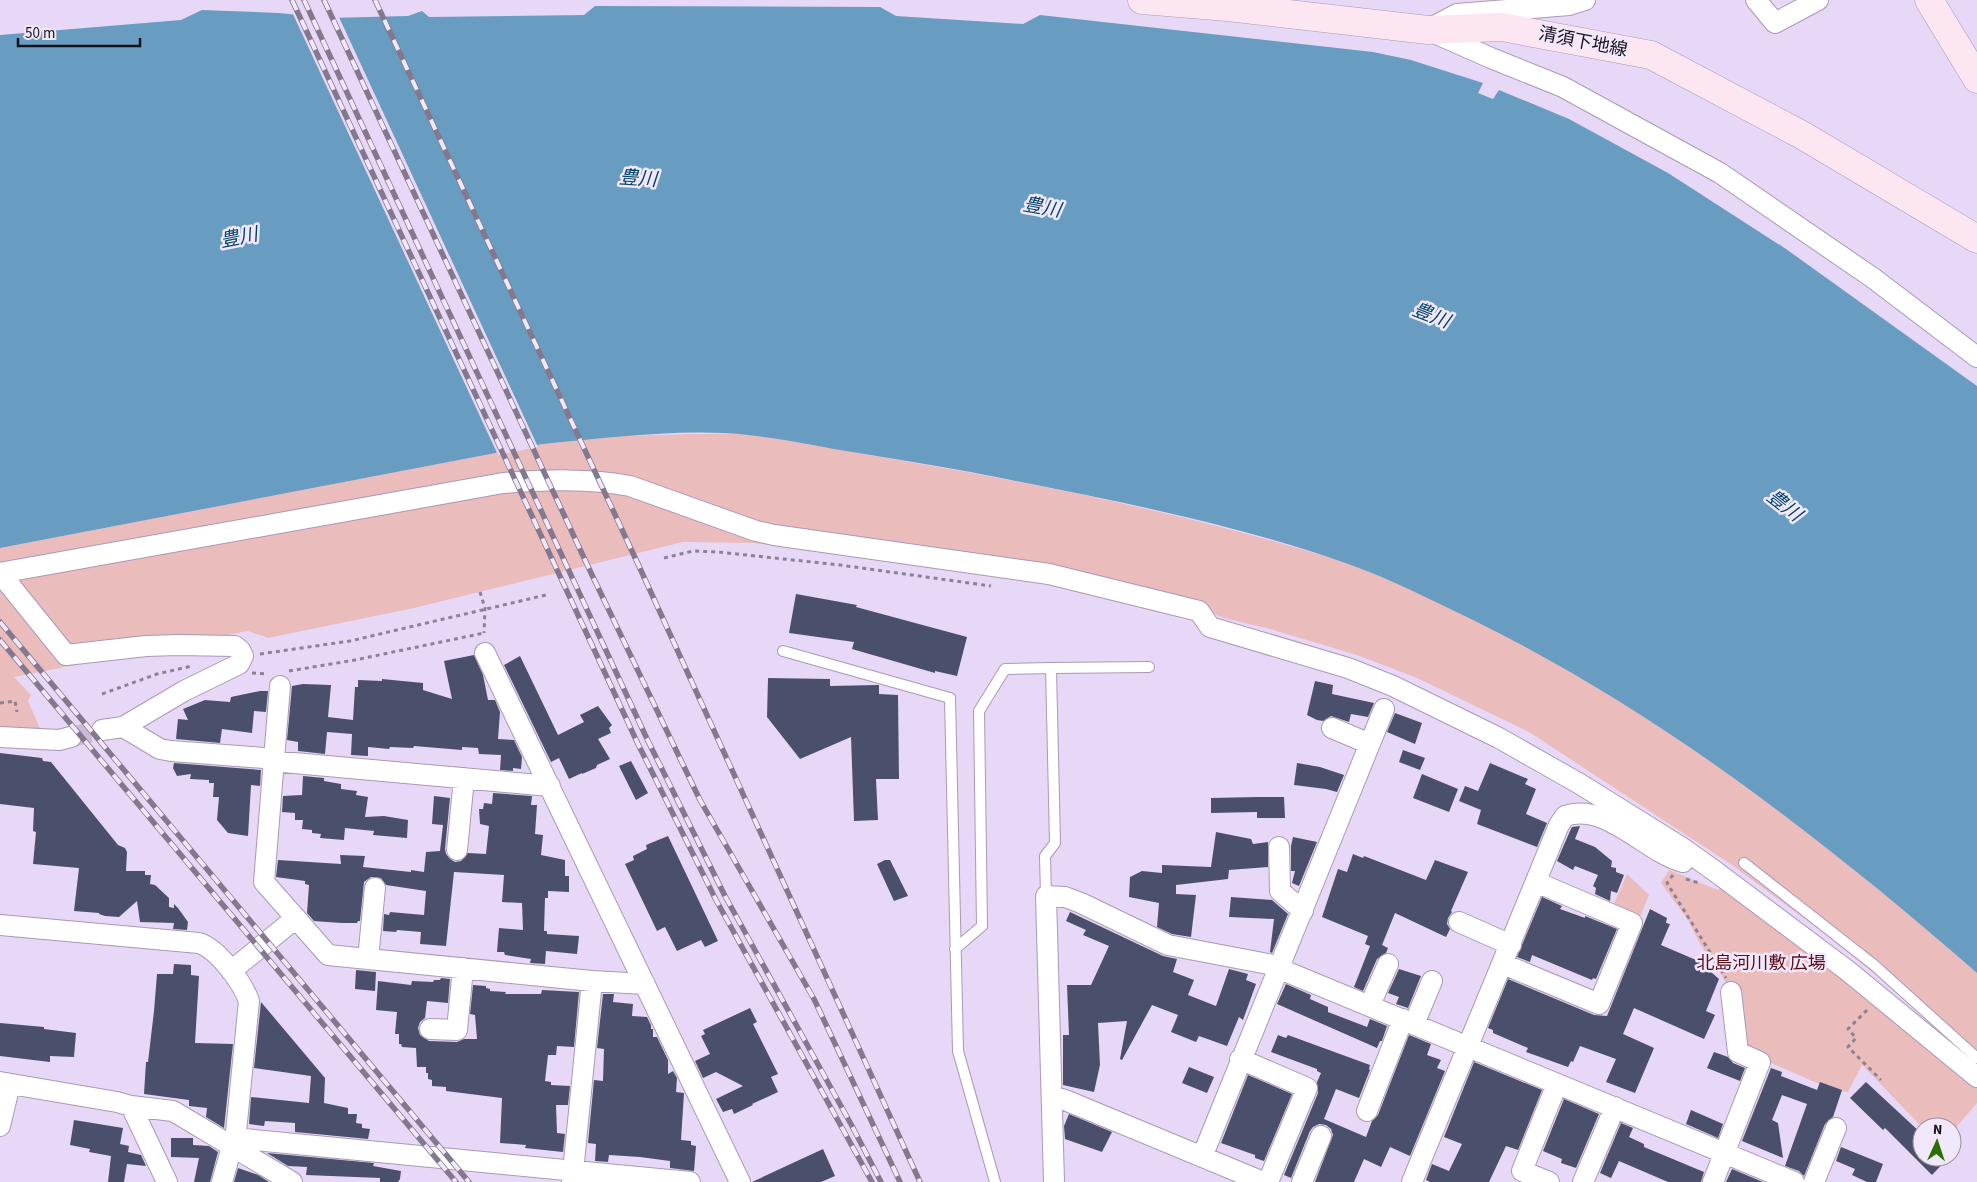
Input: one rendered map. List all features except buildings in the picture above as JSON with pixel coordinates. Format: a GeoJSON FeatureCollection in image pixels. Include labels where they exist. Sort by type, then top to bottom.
{"type":"FeatureCollection","features":[{"type":"Feature","properties":{"kind":"main road","name":"清須下地線"},"geometry":{"type":"LineString","coordinates":[[1142,0],[1228,7],[1428,30],[1502,27],[1652,55],[1802,135],[1977,239]]}},
{"type":"Feature","properties":{"kind":"main road"},"geometry":{"type":"LineString","coordinates":[[1929,0],[1977,79]]}},
{"type":"Feature","properties":{"kind":"street"},"geometry":{"type":"LineString","coordinates":[[1428,30],[1457,14],[1569,5],[1585,0]]}},
{"type":"Feature","properties":{"kind":"street"},"geometry":{"type":"LineString","coordinates":[[1756,0],[1775,23],[1818,0]]}},
{"type":"Feature","properties":{"kind":"street"},"geometry":{"type":"LineString","coordinates":[[1428,30],[1490,58],[1563,87],[1720,173],[1873,278],[1977,357]]}},
{"type":"Feature","properties":{"kind":"street"},"geometry":{"type":"LineString","coordinates":[[102,730],[122,728],[184,691],[239,664],[243,656],[240,650],[235,646],[178,644],[66,655],[0,573],[503,483],[560,480],[614,483],[630,486],[756,531],[774,535],[1049,574],[1199,611],[1210,627],[1348,668],[1393,686],[1498,738],[1580,784],[1682,847],[1709,878]]}},
{"type":"Feature","properties":{"kind":"street"},"geometry":{"type":"LineString","coordinates":[[483,645],[740,1182]]}},
{"type":"Feature","properties":{"kind":"street"},"geometry":{"type":"LineString","coordinates":[[279,677],[276,748],[272,761],[264,882],[328,955],[592,981],[645,984]]}},
{"type":"Feature","properties":{"kind":"street"},"geometry":{"type":"LineString","coordinates":[[1202,1157],[1384,709]]}},
{"type":"Feature","properties":{"kind":"street"},"geometry":{"type":"LineString","coordinates":[[122,728],[160,749],[550,786]]}},
{"type":"Feature","properties":{"kind":"street"},"geometry":{"type":"LineString","coordinates":[[1332,728],[1370,744]]}},
{"type":"Feature","properties":{"kind":"street"},"geometry":{"type":"LineString","coordinates":[[0,737],[59,740],[70,737]]}},
{"type":"Feature","properties":{"kind":"street"},"geometry":{"type":"LineString","coordinates":[[457,850],[464,778]]}},
{"type":"Feature","properties":{"kind":"street"},"geometry":{"type":"LineString","coordinates":[[1412,1182],[1559,825],[1565,816],[1580,812],[1601,817],[1709,878],[1848,971],[1977,1078]]}},
{"type":"Feature","properties":{"kind":"street"},"geometry":{"type":"LineString","coordinates":[[1279,847],[1280,891],[1302,911]]}},
{"type":"Feature","properties":{"kind":"street"},"geometry":{"type":"LineString","coordinates":[[1459,922],[1507,954],[1599,1004],[1632,923],[1536,882]]}},
{"type":"Feature","properties":{"kind":"street"},"geometry":{"type":"LineString","coordinates":[[368,959],[375,888]]}},
{"type":"Feature","properties":{"kind":"street"},"geometry":{"type":"LineString","coordinates":[[1054,1182],[1046,896],[1065,897],[1081,903],[1168,945],[1185,950],[1234,956],[1279,968],[1794,1182]]}},
{"type":"Feature","properties":{"kind":"street"},"geometry":{"type":"LineString","coordinates":[[231,971],[296,918]]}},
{"type":"Feature","properties":{"kind":"street"},"geometry":{"type":"LineString","coordinates":[[0,925],[199,943],[207,945],[231,971],[244,989],[249,1001],[233,1142],[222,1182]]}},
{"type":"Feature","properties":{"kind":"street"},"geometry":{"type":"LineString","coordinates":[[1370,1006],[1388,964]]}},
{"type":"Feature","properties":{"kind":"street"},"geometry":{"type":"LineString","coordinates":[[430,1029],[457,1030],[463,968]]}},
{"type":"Feature","properties":{"kind":"street"},"geometry":{"type":"LineString","coordinates":[[573,1177],[592,981]]}},
{"type":"Feature","properties":{"kind":"street"},"geometry":{"type":"LineString","coordinates":[[1367,1111],[1408,1022],[1432,981]]}},
{"type":"Feature","properties":{"kind":"street"},"geometry":{"type":"LineString","coordinates":[[1713,1182],[1760,1062],[1738,1052],[1732,992]]}},
{"type":"Feature","properties":{"kind":"street"},"geometry":{"type":"LineString","coordinates":[[1240,1060],[1307,1088],[1268,1182]]}},
{"type":"Feature","properties":{"kind":"street"},"geometry":{"type":"LineString","coordinates":[[0,1126],[5,1083],[131,1106],[173,1111],[233,1142],[292,1182]]}},
{"type":"Feature","properties":{"kind":"street"},"geometry":{"type":"LineString","coordinates":[[1549,1182],[1522,1171],[1558,1084]]}},
{"type":"Feature","properties":{"kind":"street"},"geometry":{"type":"LineString","coordinates":[[1052,1096],[1263,1182]]}},
{"type":"Feature","properties":{"kind":"street"},"geometry":{"type":"LineString","coordinates":[[131,1106],[167,1182]]}},
{"type":"Feature","properties":{"kind":"street"},"geometry":{"type":"LineString","coordinates":[[1583,1182],[1616,1107]]}},
{"type":"Feature","properties":{"kind":"street"},"geometry":{"type":"LineString","coordinates":[[1814,1182],[1836,1128]]}},
{"type":"Feature","properties":{"kind":"street"},"geometry":{"type":"LineString","coordinates":[[1302,1182],[1321,1136]]}},
{"type":"Feature","properties":{"kind":"street"},"geometry":{"type":"LineString","coordinates":[[233,1142],[573,1177],[690,1182]]}},
{"type":"Feature","properties":{"kind":"lane"},"geometry":{"type":"LineString","coordinates":[[782,651],[950,698],[958,1051],[996,1182]]}},
{"type":"Feature","properties":{"kind":"lane"},"geometry":{"type":"LineString","coordinates":[[955,949],[982,926],[979,711],[1005,669],[1149,667]]}},
{"type":"Feature","properties":{"kind":"lane"},"geometry":{"type":"LineString","coordinates":[[1046,896],[1046,856],[1055,843],[1051,668]]}},
{"type":"Feature","properties":{"kind":"lane"},"geometry":{"type":"LineString","coordinates":[[1744,864],[1874,965],[1977,1058]]}},
{"type":"Feature","properties":{"kind":"path"},"geometry":{"type":"LineString","coordinates":[[664,558],[693,551],[718,552],[840,565],[1000,587]]}},
{"type":"Feature","properties":{"kind":"path"},"geometry":{"type":"LineString","coordinates":[[480,592],[484,608],[483,645]]}},
{"type":"Feature","properties":{"kind":"path"},"geometry":{"type":"LineString","coordinates":[[243,656],[350,641],[484,608],[546,595]]}},
{"type":"Feature","properties":{"kind":"path"},"geometry":{"type":"LineString","coordinates":[[227,670],[279,677],[484,632]]}},
{"type":"Feature","properties":{"kind":"path"},"geometry":{"type":"LineString","coordinates":[[102,694],[158,674],[200,664]]}},
{"type":"Feature","properties":{"kind":"path"},"geometry":{"type":"LineString","coordinates":[[0,703],[15,701],[17,712]]}},
{"type":"Feature","properties":{"kind":"path"},"geometry":{"type":"LineString","coordinates":[[1709,878],[1672,875],[1667,883],[1721,970],[1732,992]]}},
{"type":"Feature","properties":{"kind":"path"},"geometry":{"type":"LineString","coordinates":[[1870,1007],[1848,1030],[1856,1038],[1848,1047],[1881,1080]]}},
{"type":"Feature","properties":{"kind":"green space"},"geometry":{"type":"Polygon","coordinates":[[[742,434],[779,439],[970,473],[1122,503],[1240,532],[1328,557],[1357,567],[1442,604],[1525,646],[1605,693],[1684,743],[1834,854],[1977,973],[1977,1065],[1910,1002],[1816,927],[1732,865],[1529,732],[1417,678],[1357,655],[1270,629],[1224,618],[1216,615],[1205,602],[1040,566],[1038,577],[754,543],[683,542],[414,608],[268,638],[248,631],[14,677],[31,695],[28,701],[43,735],[0,730],[0,548],[543,444],[624,436],[742,434]]]}},
{"type":"Feature","properties":{"kind":"green space","name":"北島河川敷 広場"},"geometry":{"type":"Polygon","coordinates":[[[1669,870],[1718,890],[1722,886],[1844,977],[1977,1086],[1977,1103],[1962,1120],[1962,1117],[1912,1117],[1862,1065],[1848,1092],[1833,1090],[1739,1049],[1729,989],[1700,944],[1688,920],[1661,883],[1669,870]]]}},
{"type":"Feature","properties":{"kind":"green space"},"geometry":{"type":"Polygon","coordinates":[[[1627,874],[1649,895],[1640,917],[1613,906],[1627,874]]]}},
{"type":"Feature","properties":{"kind":"water","name":"豊川"},"geometry":{"type":"Polygon","coordinates":[[[595,6],[880,7],[896,16],[1023,24],[1040,15],[1373,52],[1411,60],[1483,83],[1478,93],[1493,99],[1499,90],[1569,119],[1668,173],[1786,249],[1977,386],[1977,973],[1859,874],[1736,780],[1673,736],[1541,656],[1428,598],[1351,565],[1223,526],[1137,506],[969,472],[776,439],[723,433],[672,433],[543,444],[0,548],[0,35],[181,20],[202,10],[279,13],[328,18],[408,16],[422,11],[429,17],[584,15],[595,6]]]}},
{"type":"Feature","properties":{"kind":"pier"},"geometry":{"type":"Polygon","coordinates":[[[292,12],[338,15],[538,447],[498,455],[292,12]]]}},
{"type":"Feature","properties":{"kind":"tunnel"},"geometry":{"type":"LineString","coordinates":[[71,737],[102,730]]}},
{"type":"Feature","properties":{"kind":"railway"},"geometry":{"type":"LineString","coordinates":[[292,0],[638,744],[716,900],[872,1182]]}},
{"type":"Feature","properties":{"kind":"railway"},"geometry":{"type":"LineString","coordinates":[[304,0],[648,741],[725,896],[881,1182]]}},
{"type":"Feature","properties":{"kind":"railway"},"geometry":{"type":"LineString","coordinates":[[324,0],[592,575],[700,800],[814,999],[900,1182]]}},
{"type":"Feature","properties":{"kind":"railway"},"geometry":{"type":"LineString","coordinates":[[375,0],[638,564],[920,1182]]}},
{"type":"Feature","properties":{"kind":"railway"},"geometry":{"type":"LineString","coordinates":[[0,622],[469,1182]]}},
{"type":"Feature","properties":{"kind":"railway"},"geometry":{"type":"LineString","coordinates":[[0,640],[456,1182]]}}]}
